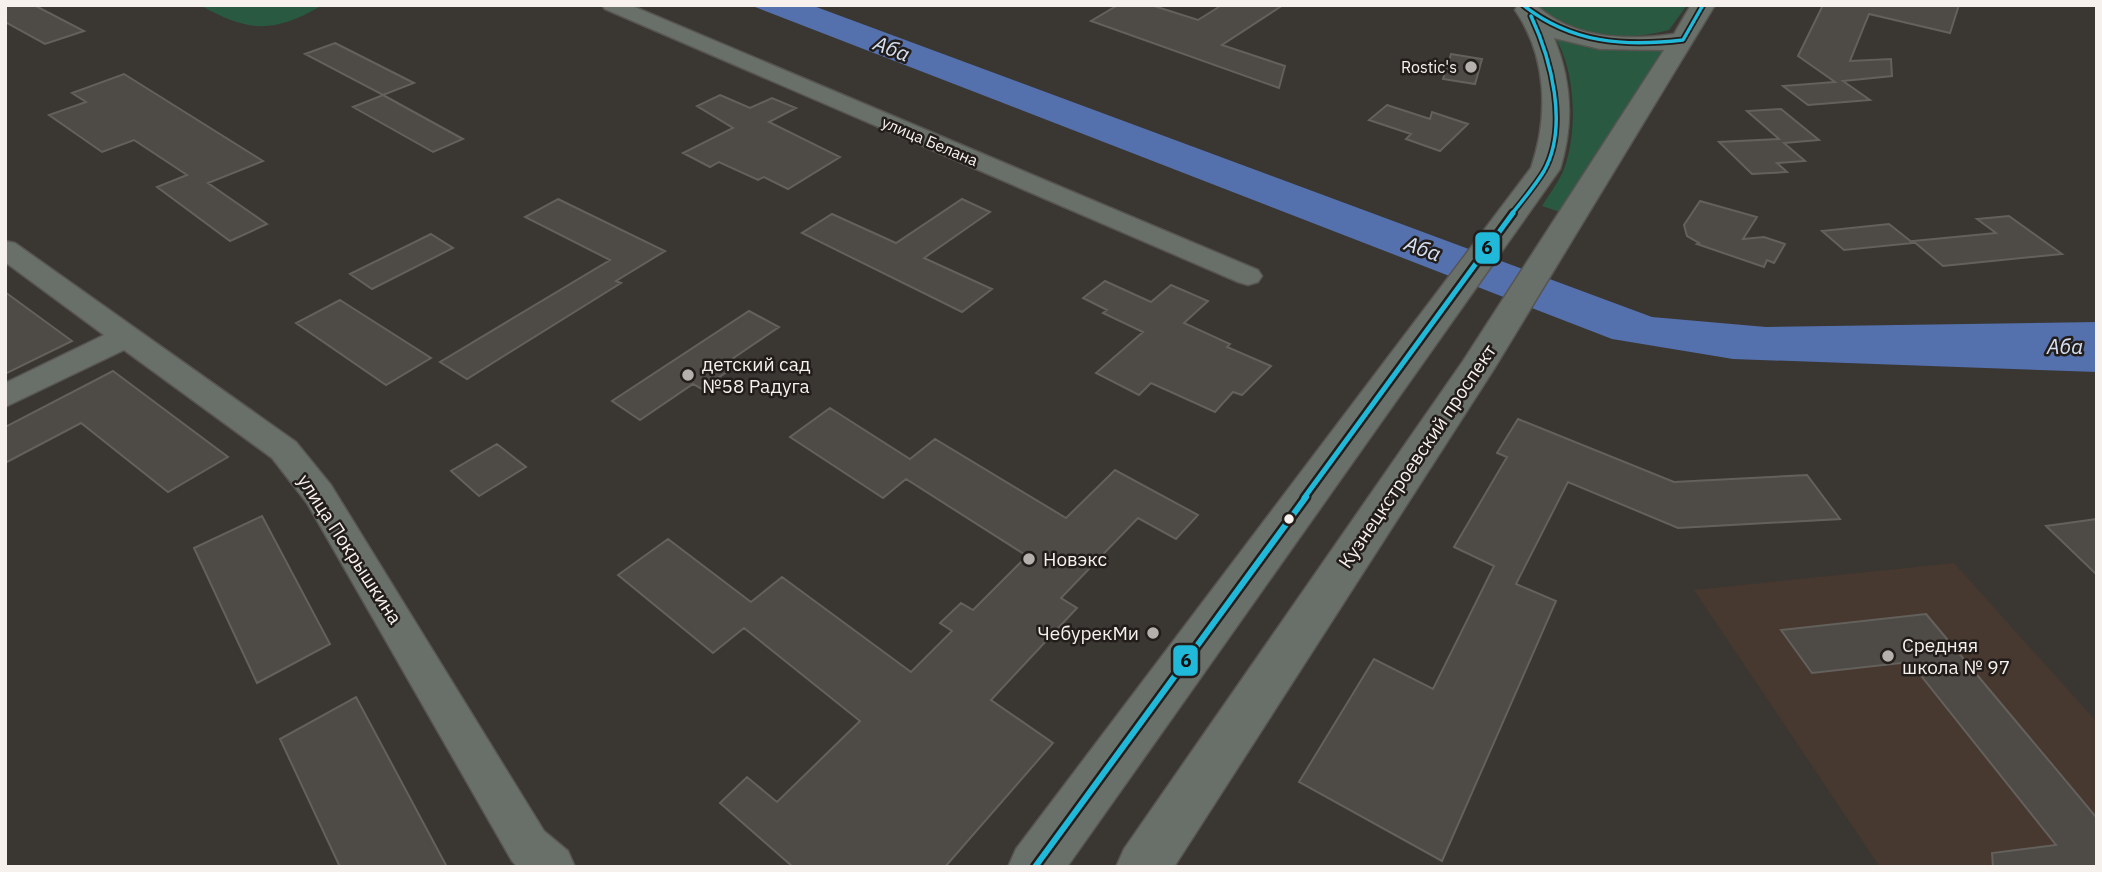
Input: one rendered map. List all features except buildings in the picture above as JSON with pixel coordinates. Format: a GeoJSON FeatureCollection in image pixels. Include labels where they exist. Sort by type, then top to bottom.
{"type":"FeatureCollection","features":[{"type":"Feature","properties":{"kind":"main road","name":"Кузнецкстроевский проспект"},"geometry":{"type":"LineString","coordinates":[[1143,867],[1560,240],[1703,5]]}},
{"type":"Feature","properties":{"kind":"main road"},"geometry":{"type":"LineString","coordinates":[[1527,10],[1578,37],[1611,43],[1658,45],[1683,40]]}},
{"type":"Feature","properties":{"kind":"main road"},"geometry":{"type":"LineString","coordinates":[[1035,867],[1545,169],[1556,122],[1554,66],[1547,42],[1527,10]]}},
{"type":"Feature","properties":{"kind":"street","name":"улица Белана"},"geometry":{"type":"LineString","coordinates":[[612,5],[1248,276]]}},
{"type":"Feature","properties":{"kind":"street","name":"улица Покрышкина"},"geometry":{"type":"LineString","coordinates":[[5,249],[284,450],[319,494],[528,846],[552,867]]}},
{"type":"Feature","properties":{"kind":"street"},"geometry":{"type":"LineString","coordinates":[[5,396],[127,336]]}},
{"type":"Feature","properties":{"kind":"shaded area","name":"Средняя школа № 97"},"geometry":{"type":"Polygon","coordinates":[[[1954,563],[2097,722],[2097,867],[1880,867],[1694,590],[1954,563]]]}},
{"type":"Feature","properties":{"kind":"green space"},"geometry":{"type":"Polygon","coordinates":[[[200,5],[321,6],[288,21],[260,26],[246,25],[200,5]]]}},
{"type":"Feature","properties":{"kind":"green space"},"geometry":{"type":"Polygon","coordinates":[[[1536,5],[1687,5],[1669,30],[1616,36],[1582,30],[1550,15],[1536,5]]]}},
{"type":"Feature","properties":{"kind":"green space"},"geometry":{"type":"Polygon","coordinates":[[[1554,36],[1621,51],[1663,49],[1560,212],[1542,206],[1564,169],[1573,119],[1571,83],[1554,36]]]}},
{"type":"Feature","properties":{"kind":"water","name":"Аба"},"geometry":{"type":"Polygon","coordinates":[[[750,5],[811,5],[1652,317],[1766,327],[2097,322],[2097,372],[1733,359],[1612,339],[750,5]]]}},
{"type":"Feature","properties":{"kind":"transit line","name":"6"},"geometry":{"type":"LineString","coordinates":[[1523,5],[1540,19],[1578,36],[1598,41],[1640,44],[1683,40],[1703,5]]}},
{"type":"Feature","properties":{"kind":"transit line","name":"6"},"geometry":{"type":"LineString","coordinates":[[1035,867],[1545,169],[1554,129],[1554,91],[1547,53],[1531,16]]}},
{"type":"Feature","properties":{"kind":"place","name":"Rostic's"},"geometry":{"type":"Point","coordinates":[1471,67]}},
{"type":"Feature","properties":{"kind":"place","name":"детский сад №58 Радуга"},"geometry":{"type":"Point","coordinates":[688,375]}},
{"type":"Feature","properties":{"kind":"place","name":"Новэкс"},"geometry":{"type":"Point","coordinates":[1029,559]}},
{"type":"Feature","properties":{"kind":"place","name":"ЧебурекМи"},"geometry":{"type":"Point","coordinates":[1153,633]}},
{"type":"Feature","properties":{"kind":"place","name":"Средняя школа № 97"},"geometry":{"type":"Point","coordinates":[1888,656]}}]}
